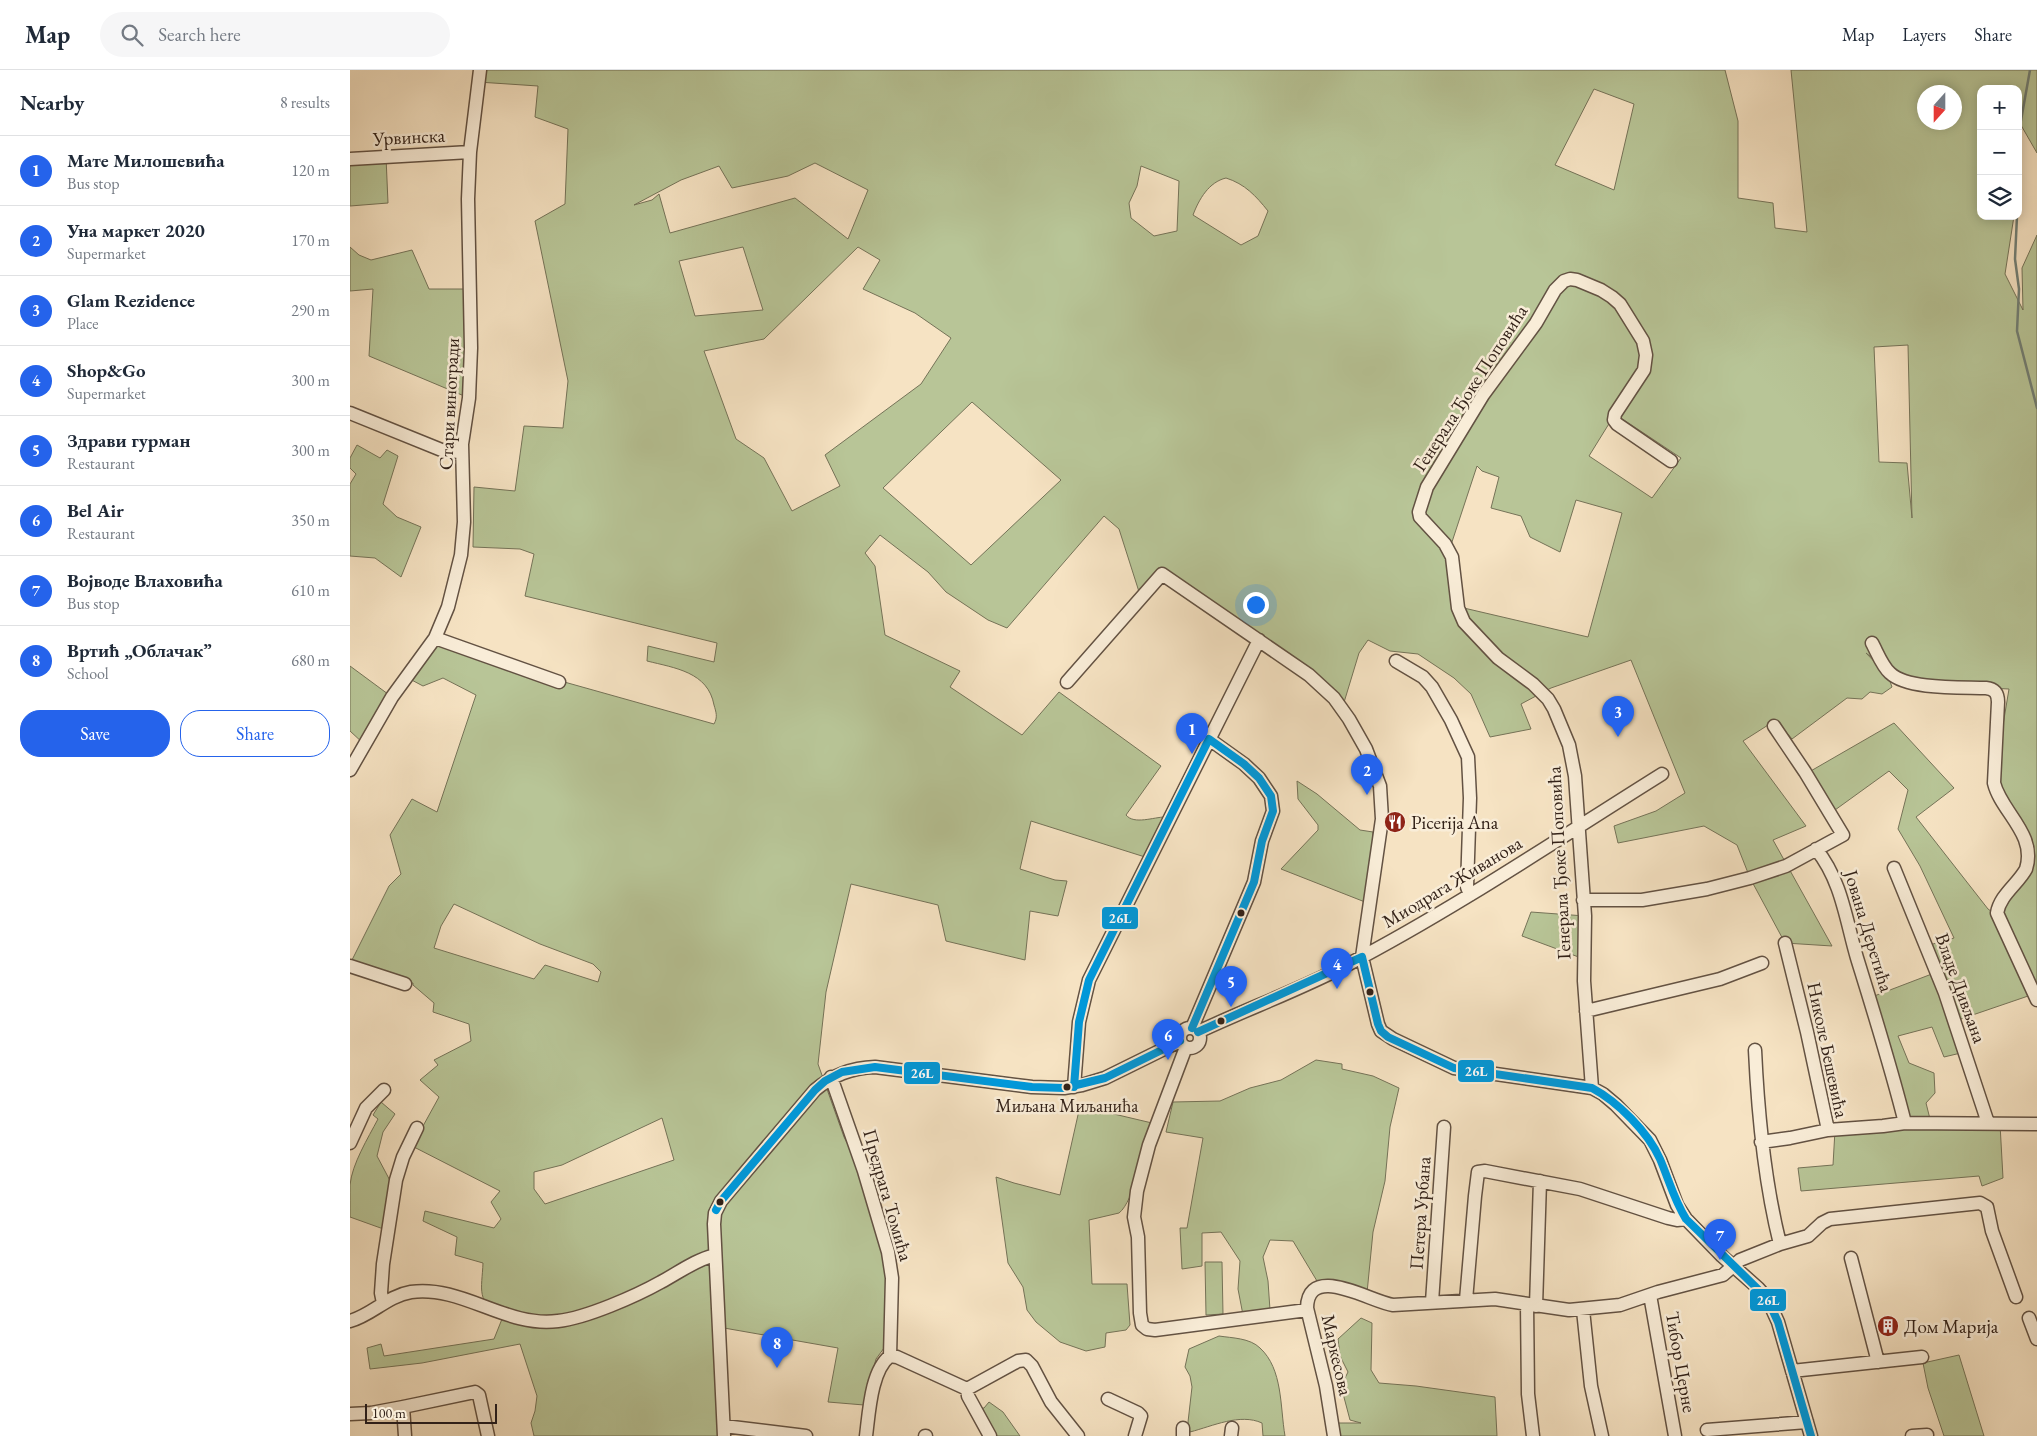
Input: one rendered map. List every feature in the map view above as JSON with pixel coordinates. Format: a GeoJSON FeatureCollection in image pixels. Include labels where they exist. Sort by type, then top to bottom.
{"type":"FeatureCollection","features":[{"type":"Feature","properties":{"kind":"street","name":"Стари виногради"},"geometry":{"type":"LineString","coordinates":[[350,770],[392,697],[435,638],[448,607],[462,546],[464,479],[462,452],[471,363],[468,223],[470,152],[480,70]]}},
{"type":"Feature","properties":{"kind":"street","name":"Урвинска"},"geometry":{"type":"LineString","coordinates":[[350,159],[470,152]]}},
{"type":"Feature","properties":{"kind":"street","name":"Генерала Ђоке Поповића"},"geometry":{"type":"LineString","coordinates":[[1592,1088],[1584,981],[1583,900],[1578,826],[1572,757],[1565,733],[1554,709],[1541,691],[1498,658],[1464,622],[1458,608],[1452,557],[1444,544],[1420,517],[1419,508],[1427,487],[1478,403],[1536,323],[1555,290],[1570,279],[1601,290],[1612,297],[1620,304],[1643,341],[1646,355],[1644,370],[1615,414],[1614,420],[1671,461]]}},
{"type":"Feature","properties":{"kind":"street"},"geometry":{"type":"LineString","coordinates":[[350,413],[444,451],[462,452]]}},
{"type":"Feature","properties":{"kind":"street"},"geometry":{"type":"LineString","coordinates":[[1067,682],[1162,574],[1309,675],[1334,698],[1360,738],[1377,774],[1382,796],[1381,830],[1362,956],[1381,1031],[1388,1037],[1416,1048],[1448,1066],[1592,1088],[1616,1105],[1650,1140],[1660,1160],[1677,1205],[1686,1219],[1732,1266],[1767,1298],[1778,1322],[1811,1436]]}},
{"type":"Feature","properties":{"kind":"street"},"geometry":{"type":"LineString","coordinates":[[435,638],[559,682]]}},
{"type":"Feature","properties":{"kind":"street"},"geometry":{"type":"LineString","coordinates":[[1074,1087],[1079,1022],[1089,980],[1259,640]]}},
{"type":"Feature","properties":{"kind":"street"},"geometry":{"type":"LineString","coordinates":[[1872,643],[1887,670],[1901,680],[1921,685],[1986,688],[1991,689],[1996,694],[1998,702],[1994,783],[1999,796],[2027,836],[2030,853],[2027,867],[2002,899],[1997,913],[2037,1000]]}},
{"type":"Feature","properties":{"kind":"street"},"geometry":{"type":"LineString","coordinates":[[1396,661],[1422,677],[1432,687],[1451,720],[1468,758],[1470,798],[1467,887],[1470,895]]}},
{"type":"Feature","properties":{"kind":"street"},"geometry":{"type":"LineString","coordinates":[[1583,900],[1642,900],[1707,889],[1786,866],[1843,835],[1805,772],[1774,726]]}},
{"type":"Feature","properties":{"kind":"street"},"geometry":{"type":"LineString","coordinates":[[1195,1030],[1254,882],[1262,841],[1273,811],[1272,799],[1259,778],[1244,764],[1209,739]]}},
{"type":"Feature","properties":{"kind":"street","name":"Миодрага Живанова"},"geometry":{"type":"LineString","coordinates":[[1362,956],[1470,895],[1662,774]]}},
{"type":"Feature","properties":{"kind":"street","name":"Јована Деретића"},"geometry":{"type":"LineString","coordinates":[[1816,849],[1831,869],[1838,888],[1859,965],[1887,1053],[1905,1122]]}},
{"type":"Feature","properties":{"kind":"street","name":"Владе Дивљана"},"geometry":{"type":"LineString","coordinates":[[1894,868],[1945,993],[1988,1123]]}},
{"type":"Feature","properties":{"kind":"street","name":"Николе Бешевића"},"geometry":{"type":"LineString","coordinates":[[1761,1142],[1828,1130],[1786,943]]}},
{"type":"Feature","properties":{"kind":"street"},"geometry":{"type":"LineString","coordinates":[[1307,1310],[1155,1330],[1147,1329],[1142,1325],[1140,1313],[1138,1237],[1134,1209],[1149,1145],[1183,1044],[1182,1031],[1195,1030],[1362,956]]}},
{"type":"Feature","properties":{"kind":"street"},"geometry":{"type":"LineString","coordinates":[[1586,1011],[1720,979],[1743,972],[1762,963]]}},
{"type":"Feature","properties":{"kind":"street"},"geometry":{"type":"LineString","coordinates":[[350,966],[405,984]]}},
{"type":"Feature","properties":{"kind":"street"},"geometry":{"type":"LineString","coordinates":[[806,1436],[724,1431],[714,1255],[714,1217],[721,1201],[804,1101],[831,1078],[852,1069],[876,1067],[1032,1087],[1074,1087],[1110,1076],[1183,1044]]}},
{"type":"Feature","properties":{"kind":"street"},"geometry":{"type":"LineString","coordinates":[[1755,1050],[1761,1142],[1780,1244]]}},
{"type":"Feature","properties":{"kind":"street","name":"Предрага Томића"},"geometry":{"type":"LineString","coordinates":[[831,1078],[864,1171],[888,1252],[892,1278],[890,1356]]}},
{"type":"Feature","properties":{"kind":"street"},"geometry":{"type":"LineString","coordinates":[[350,1143],[366,1108],[384,1090]]}},
{"type":"Feature","properties":{"kind":"street"},"geometry":{"type":"LineString","coordinates":[[1828,1130],[1883,1126],[1905,1122],[2037,1124]]}},
{"type":"Feature","properties":{"kind":"street","name":"Петера Урбана"},"geometry":{"type":"LineString","coordinates":[[1432,1302],[1444,1127]]}},
{"type":"Feature","properties":{"kind":"street"},"geometry":{"type":"LineString","coordinates":[[383,1303],[381,1293],[383,1264],[396,1180],[403,1157],[417,1128]]}},
{"type":"Feature","properties":{"kind":"street"},"geometry":{"type":"LineString","coordinates":[[1466,1300],[1478,1172],[1485,1171],[1580,1189],[1668,1218],[1686,1219]]}},
{"type":"Feature","properties":{"kind":"street"},"geometry":{"type":"LineString","coordinates":[[1533,1436],[1528,1394],[1540,1181]]}},
{"type":"Feature","properties":{"kind":"street"},"geometry":{"type":"LineString","coordinates":[[1432,1302],[1500,1300],[1563,1310],[1583,1310],[1620,1305],[1723,1275],[1740,1260],[1780,1244],[1808,1236],[1822,1223],[1830,1219],[1983,1204],[1987,1207],[1992,1231],[2016,1297]]}},
{"type":"Feature","properties":{"kind":"street"},"geometry":{"type":"LineString","coordinates":[[350,1321],[361,1317],[390,1298],[412,1292],[433,1293],[462,1298],[514,1317],[536,1322],[561,1321],[633,1296],[714,1255]]}},
{"type":"Feature","properties":{"kind":"street"},"geometry":{"type":"LineString","coordinates":[[1851,1258],[1878,1362]]}},
{"type":"Feature","properties":{"kind":"street","name":"Маркесова"},"geometry":{"type":"LineString","coordinates":[[1334,1436],[1326,1386],[1307,1310],[1309,1298],[1320,1286],[1328,1285],[1386,1304],[1432,1302]]}},
{"type":"Feature","properties":{"kind":"street","name":"Тибор Церне"},"geometry":{"type":"LineString","coordinates":[[1650,1295],[1675,1436]]}},
{"type":"Feature","properties":{"kind":"street"},"geometry":{"type":"LineString","coordinates":[[1583,1310],[1592,1386],[1602,1436]]}},
{"type":"Feature","properties":{"kind":"street"},"geometry":{"type":"LineString","coordinates":[[2029,1318],[2037,1339]]}},
{"type":"Feature","properties":{"kind":"street"},"geometry":{"type":"LineString","coordinates":[[866,1436],[877,1375],[883,1362],[890,1356],[897,1357],[967,1389]]}},
{"type":"Feature","properties":{"kind":"street"},"geometry":{"type":"LineString","coordinates":[[1792,1371],[1922,1357]]}},
{"type":"Feature","properties":{"kind":"street"},"geometry":{"type":"LineString","coordinates":[[967,1389],[1018,1361],[1026,1360],[1032,1366],[1046,1396],[1078,1436]]}},
{"type":"Feature","properties":{"kind":"street"},"geometry":{"type":"LineString","coordinates":[[967,1389],[968,1396],[990,1436]]}},
{"type":"Feature","properties":{"kind":"street"},"geometry":{"type":"LineString","coordinates":[[350,1414],[371,1413],[472,1392],[479,1395],[488,1436]]}},
{"type":"Feature","properties":{"kind":"street"},"geometry":{"type":"LineString","coordinates":[[1108,1400],[1141,1416],[1135,1436]]}},
{"type":"Feature","properties":{"kind":"street"},"geometry":{"type":"LineString","coordinates":[[403,1407],[405,1436]]}},
{"type":"Feature","properties":{"kind":"street"},"geometry":{"type":"LineString","coordinates":[[1707,1430],[1807,1422]]}},
{"type":"Feature","properties":{"kind":"street"},"geometry":{"type":"LineString","coordinates":[[1912,1436],[1927,1435]]}},
{"type":"Feature","properties":{"kind":"green space"},"geometry":{"type":"Polygon","coordinates":[[[480,70],[1725,70],[1738,121],[1738,198],[1773,203],[1775,228],[1807,232],[1791,70],[2037,70],[2037,153],[2022,127],[2022,85],[1977,85],[1977,220],[2013,220],[2005,274],[2023,310],[2022,268],[2037,235],[2037,1000],[2034,994],[1955,1021],[1965,1052],[1944,1057],[1932,1027],[1898,1036],[1909,1063],[1934,1073],[1935,1093],[1926,1103],[1931,1123],[2000,1124],[2003,1178],[1982,1186],[1979,1176],[1801,1191],[1798,1168],[1833,1165],[1835,1130],[1905,1122],[1869,998],[1937,972],[1926,946],[1954,938],[1920,866],[1898,829],[1908,790],[1889,771],[1835,810],[1809,772],[1894,723],[1954,788],[1916,817],[1988,909],[1998,916],[2029,862],[1998,780],[1999,749],[2009,689],[1921,685],[1901,679],[1866,653],[1888,676],[1892,687],[1882,694],[1870,692],[1862,699],[1847,698],[1792,739],[1776,720],[1743,741],[1806,826],[1773,840],[1832,946],[1785,943],[1750,878],[1737,845],[1704,826],[1618,843],[1614,826],[1656,811],[1685,793],[1631,660],[1551,688],[1521,704],[1531,729],[1490,737],[1471,694],[1454,678],[1418,654],[1390,651],[1368,640],[1359,653],[1342,709],[1334,698],[1163,574],[1141,598],[1119,529],[1104,516],[1007,628],[988,620],[946,592],[928,572],[880,535],[865,553],[875,566],[885,635],[960,671],[950,687],[1022,735],[1059,692],[1161,766],[1126,815],[1134,820],[1165,817],[1145,857],[1031,821],[1020,869],[1055,880],[1067,881],[1058,916],[1030,911],[1025,960],[946,941],[938,905],[851,884],[826,992],[818,1064],[844,1137],[853,1154],[887,1265],[885,1342],[884,1348],[876,1359],[864,1405],[828,1402],[838,1348],[724,1328],[724,1436],[534,1436],[531,1423],[537,1396],[520,1344],[422,1363],[370,1369],[367,1348],[381,1344],[384,1356],[494,1339],[504,1314],[495,1310],[484,1300],[482,1294],[483,1263],[455,1255],[457,1237],[423,1221],[425,1211],[494,1228],[501,1219],[491,1202],[500,1191],[412,1146],[439,1097],[420,1080],[438,1065],[434,1060],[471,1041],[469,1024],[433,1012],[434,1003],[413,983],[405,984],[350,964],[389,886],[401,874],[390,835],[412,799],[437,812],[476,695],[443,678],[423,686],[406,677],[435,638],[543,676],[714,724],[716,717],[711,694],[698,678],[679,669],[647,661],[648,646],[714,662],[717,643],[525,596],[534,554],[520,549],[473,547],[474,487],[515,491],[524,426],[563,428],[568,381],[535,221],[565,204],[568,129],[535,117],[538,86],[478,82],[480,70]],[[1594,89],[1555,165],[1614,190],[1634,104],[1594,89]],[[815,163],[788,176],[732,188],[719,166],[681,180],[634,205],[652,200],[659,194],[670,233],[795,198],[848,239],[868,190],[815,163]],[[1141,166],[1137,186],[1129,203],[1131,218],[1154,236],[1177,231],[1179,181],[1141,166]],[[1226,178],[1215,183],[1205,192],[1193,215],[1241,245],[1258,236],[1268,211],[1239,184],[1226,178]],[[743,247],[679,261],[695,316],[763,310],[743,247]],[[858,247],[764,339],[704,351],[736,439],[764,458],[792,511],[840,486],[825,455],[921,384],[951,338],[915,313],[863,289],[880,260],[858,247]],[[1908,345],[1874,347],[1879,462],[1907,463],[1912,518],[1908,345]],[[972,402],[883,488],[971,565],[1061,480],[972,402]],[[1615,414],[1589,456],[1652,498],[1681,458],[1615,414]],[[1477,466],[1449,551],[1451,605],[1588,637],[1622,513],[1576,500],[1560,552],[1530,537],[1521,516],[1491,508],[1499,477],[1482,471],[1477,466]],[[454,904],[441,926],[434,948],[534,979],[545,965],[598,982],[601,972],[593,964],[540,944],[454,904]],[[662,1118],[562,1165],[534,1172],[534,1189],[545,1204],[674,1160],[662,1118]]]}},
{"type":"Feature","properties":{"kind":"green space"},"geometry":{"type":"Polygon","coordinates":[[[386,157],[388,203],[350,206],[350,159],[386,157]]]}},
{"type":"Feature","properties":{"kind":"green space"},"geometry":{"type":"Polygon","coordinates":[[[350,247],[359,255],[371,260],[412,250],[429,289],[470,289],[469,398],[369,356],[373,289],[350,291],[350,247]]]}},
{"type":"Feature","properties":{"kind":"green space"},"geometry":{"type":"Polygon","coordinates":[[[357,445],[380,458],[387,450],[398,456],[383,504],[397,517],[421,527],[401,577],[375,558],[350,556],[350,484],[356,474],[350,468],[350,458],[357,445]]]}},
{"type":"Feature","properties":{"kind":"green space"},"geometry":{"type":"Polygon","coordinates":[[[350,666],[392,697],[364,744],[350,731],[350,666]]]}},
{"type":"Feature","properties":{"kind":"green space"},"geometry":{"type":"Polygon","coordinates":[[[1297,781],[1317,794],[1360,830],[1373,832],[1365,902],[1281,869],[1318,830],[1318,825],[1298,799],[1297,781]]]}},
{"type":"Feature","properties":{"kind":"green space"},"geometry":{"type":"Polygon","coordinates":[[[1531,912],[1585,916],[1584,959],[1522,936],[1531,912]]]}},
{"type":"Feature","properties":{"kind":"green space"},"geometry":{"type":"Polygon","coordinates":[[[1316,1060],[1342,1064],[1342,1069],[1373,1076],[1399,1088],[1390,1127],[1385,1181],[1373,1232],[1367,1293],[1317,1281],[1293,1241],[1270,1240],[1263,1257],[1268,1281],[1270,1310],[1243,1315],[1238,1289],[1240,1261],[1221,1232],[1202,1233],[1202,1266],[1182,1269],[1180,1228],[1187,1228],[1203,1138],[1166,1132],[1173,1102],[1220,1101],[1250,1088],[1281,1080],[1316,1060]]]}},
{"type":"Feature","properties":{"kind":"green space"},"geometry":{"type":"Polygon","coordinates":[[[381,1102],[395,1114],[383,1132],[377,1156],[395,1190],[389,1231],[350,1217],[351,1177],[361,1151],[378,1119],[373,1115],[381,1102]]]}},
{"type":"Feature","properties":{"kind":"green space"},"geometry":{"type":"Polygon","coordinates":[[[1080,1106],[1152,1123],[1130,1197],[1124,1207],[1119,1213],[1089,1220],[1092,1284],[1127,1284],[1130,1325],[1126,1330],[1106,1333],[1105,1347],[1086,1351],[1060,1342],[1036,1322],[1027,1310],[1023,1287],[1008,1263],[996,1177],[1060,1195],[1080,1106]]]}},
{"type":"Feature","properties":{"kind":"green space"},"geometry":{"type":"Polygon","coordinates":[[[1205,1262],[1222,1262],[1223,1314],[1206,1315],[1205,1262]]]}},
{"type":"Feature","properties":{"kind":"green space"},"geometry":{"type":"Polygon","coordinates":[[[1361,1318],[1372,1323],[1371,1370],[1379,1383],[1495,1397],[1497,1436],[1339,1436],[1338,1423],[1361,1423],[1350,1420],[1341,1386],[1348,1372],[1340,1356],[1338,1339],[1361,1318]]]}},
{"type":"Feature","properties":{"kind":"green space"},"geometry":{"type":"Polygon","coordinates":[[[1219,1336],[1251,1342],[1260,1348],[1267,1357],[1277,1377],[1285,1436],[1263,1436],[1262,1423],[1245,1419],[1190,1432],[1188,1422],[1192,1387],[1190,1376],[1185,1367],[1189,1349],[1219,1336]]]}},
{"type":"Feature","properties":{"kind":"green space"},"geometry":{"type":"Polygon","coordinates":[[[1959,1355],[1984,1436],[1944,1436],[1928,1388],[1923,1363],[1959,1355]]]}},
{"type":"Feature","properties":{"kind":"green space"},"geometry":{"type":"Polygon","coordinates":[[[989,1402],[1003,1412],[1020,1436],[993,1436],[979,1409],[984,1408],[989,1402]]]}},
{"type":"Feature","properties":{"kind":"waterway"},"geometry":{"type":"LineString","coordinates":[[2019,130],[2030,70]]}},
{"type":"Feature","properties":{"kind":"waterway"},"geometry":{"type":"LineString","coordinates":[[2017,220],[2015,259],[2019,289],[2017,331],[2037,408]]}},
{"type":"Feature","properties":{"kind":"transit line","name":"26L"},"geometry":{"type":"LineString","coordinates":[[1074,1087],[1079,1022],[1089,980],[1209,739],[1244,764],[1259,778],[1271,796],[1273,811],[1262,841],[1254,882],[1192,1028]]}},
{"type":"Feature","properties":{"kind":"transit line","name":"26L"},"geometry":{"type":"LineString","coordinates":[[1362,957],[1378,1024],[1381,1031],[1388,1037],[1454,1068],[1592,1088],[1622,1109],[1640,1128],[1655,1149],[1678,1205],[1686,1219],[1767,1298],[1778,1322],[1811,1436]]}},
{"type":"Feature","properties":{"kind":"transit line","name":"26L"},"geometry":{"type":"LineString","coordinates":[[1198,1032],[1362,957]]}},
{"type":"Feature","properties":{"kind":"transit line","name":"26L"},"geometry":{"type":"LineString","coordinates":[[716,1210],[721,1201],[815,1090],[825,1081],[842,1072],[875,1067],[1032,1087],[1064,1088],[1105,1078],[1180,1041]]}},
{"type":"Feature","properties":{"kind":"place","name":"Glam Rezidence"},"geometry":{"type":"Point","coordinates":[1618,737]}},
{"type":"Feature","properties":{"kind":"place","name":"Мате Милошевића"},"geometry":{"type":"Point","coordinates":[1192,754]}},
{"type":"Feature","properties":{"kind":"place","name":"Уна маркет 2020"},"geometry":{"type":"Point","coordinates":[1367,795]}},
{"type":"Feature","properties":{"kind":"place","name":"Picerija Ana"},"geometry":{"type":"Point","coordinates":[1395,822]}},
{"type":"Feature","properties":{"kind":"place","name":"Shop&Go"},"geometry":{"type":"Point","coordinates":[1337,989]}},
{"type":"Feature","properties":{"kind":"place","name":"Здрави гурман"},"geometry":{"type":"Point","coordinates":[1231,1007]}},
{"type":"Feature","properties":{"kind":"place","name":"Bel Air"},"geometry":{"type":"Point","coordinates":[1168,1060]}},
{"type":"Feature","properties":{"kind":"place","name":"Миљана Миљанића"},"geometry":{"type":"Point","coordinates":[1067,1087]}},
{"type":"Feature","properties":{"kind":"place","name":"Војводе Влаховића"},"geometry":{"type":"Point","coordinates":[1720,1260]}},
{"type":"Feature","properties":{"kind":"place","name":"Дом Марија"},"geometry":{"type":"Point","coordinates":[1888,1326]}},
{"type":"Feature","properties":{"kind":"place","name":"Вртић „Облачак”"},"geometry":{"type":"Point","coordinates":[777,1368]}}]}
